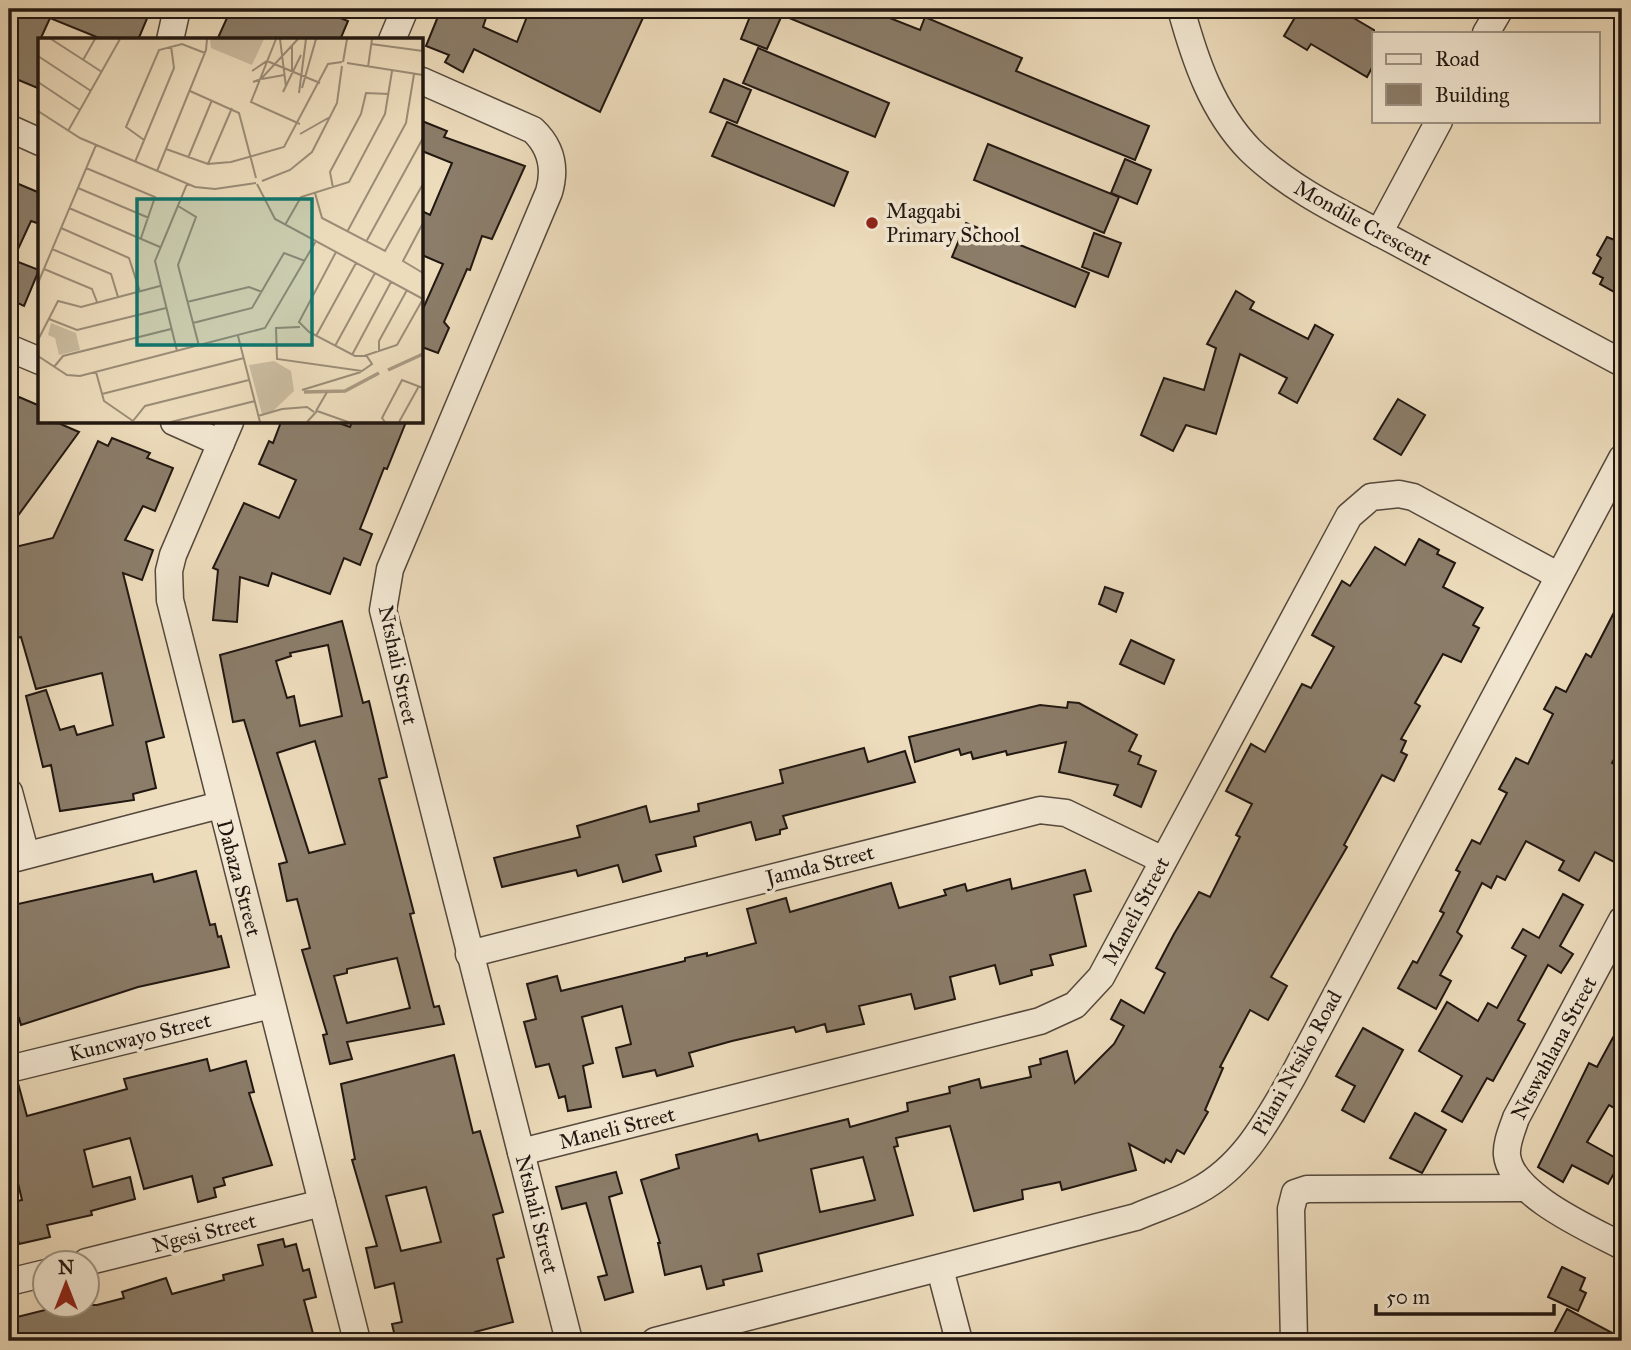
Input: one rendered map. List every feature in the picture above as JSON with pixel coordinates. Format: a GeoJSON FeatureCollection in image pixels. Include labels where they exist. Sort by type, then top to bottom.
{"type":"FeatureCollection","features":[{"type":"Feature","properties":{"kind":"street"},"geometry":{"type":"LineString","coordinates":[[170,38],[177,9]]}},
{"type":"Feature","properties":{"kind":"street"},"geometry":{"type":"LineString","coordinates":[[393,38],[405,9]]}},
{"type":"Feature","properties":{"kind":"street","name":"Mondile Crescent"},"geometry":{"type":"LineString","coordinates":[[1181,9],[1201,74],[1218,108],[1250,149],[1287,181],[1622,363]]}},
{"type":"Feature","properties":{"kind":"street"},"geometry":{"type":"LineString","coordinates":[[1487,32],[1500,9]]}},
{"type":"Feature","properties":{"kind":"street","name":"Ntshali Street"},"geometry":{"type":"LineString","coordinates":[[424,82],[533,130],[549,151],[553,178],[390,569],[383,597],[385,621],[569,1341]]}},
{"type":"Feature","properties":{"kind":"street"},"geometry":{"type":"LineString","coordinates":[[1379,233],[1438,122]]}},
{"type":"Feature","properties":{"kind":"street"},"geometry":{"type":"LineString","coordinates":[[9,128],[38,141]]}},
{"type":"Feature","properties":{"kind":"street"},"geometry":{"type":"LineString","coordinates":[[9,348],[38,357]]}},
{"type":"Feature","properties":{"kind":"street"},"geometry":{"type":"LineString","coordinates":[[184,424],[225,432]]}},
{"type":"Feature","properties":{"kind":"street","name":"Dabaza Street"},"geometry":{"type":"LineString","coordinates":[[225,432],[173,555],[168,587],[220,805],[357,1341]]}},
{"type":"Feature","properties":{"kind":"street","name":"Pilani Ntsiko Road"},"geometry":{"type":"LineString","coordinates":[[655,1341],[1136,1217],[1196,1192],[1228,1170],[1259,1136],[1293,1076],[1622,458]]}},
{"type":"Feature","properties":{"kind":"street","name":"Maneli Street"},"geometry":{"type":"LineString","coordinates":[[521,1152],[1059,1013],[1086,996],[1101,977],[1349,516],[1371,498],[1385,495],[1413,497],[1559,576]]}},
{"type":"Feature","properties":{"kind":"street"},"geometry":{"type":"LineString","coordinates":[[9,792],[17,858],[220,805]]}},
{"type":"Feature","properties":{"kind":"street","name":"Jamda Street"},"geometry":{"type":"LineString","coordinates":[[469,954],[1040,810],[1066,813],[1163,860]]}},
{"type":"Feature","properties":{"kind":"street","name":"Ntswahlana Street"},"geometry":{"type":"LineString","coordinates":[[1622,920],[1516,1118],[1506,1153],[1509,1167],[1537,1198],[1622,1246]]}},
{"type":"Feature","properties":{"kind":"street","name":"Kuncwayo Street"},"geometry":{"type":"LineString","coordinates":[[9,1069],[271,1005]]}},
{"type":"Feature","properties":{"kind":"street"},"geometry":{"type":"LineString","coordinates":[[1294,1341],[1291,1209],[1295,1193],[1307,1189],[1526,1188]]}},
{"type":"Feature","properties":{"kind":"street","name":"Ngesi Street"},"geometry":{"type":"LineString","coordinates":[[102,1258],[322,1203]]}},
{"type":"Feature","properties":{"kind":"street"},"geometry":{"type":"LineString","coordinates":[[940,1269],[959,1341]]}},
{"type":"Feature","properties":{"kind":"street"},"geometry":{"type":"LineString","coordinates":[[9,1282],[32,1276]]}},
{"type":"Feature","properties":{"kind":"building"},"geometry":{"type":"Polygon","coordinates":[[[9,9],[151,9],[139,38],[99,38],[50,18],[41,38],[38,38],[38,88],[9,76],[9,9]]]}},
{"type":"Feature","properties":{"kind":"building"},"geometry":{"type":"Polygon","coordinates":[[[231,9],[318,9],[348,21],[341,38],[218,38],[231,9]]]}},
{"type":"Feature","properties":{"kind":"building"},"geometry":{"type":"Polygon","coordinates":[[[441,9],[489,9],[483,27],[517,42],[530,9],[647,9],[600,112],[474,49],[463,72],[445,62],[449,55],[426,46],[441,9]]]}},
{"type":"Feature","properties":{"kind":"building"},"geometry":{"type":"Polygon","coordinates":[[[753,9],[867,9],[920,30],[925,17],[1022,58],[1016,71],[1149,126],[1135,160],[782,15],[767,49],[741,39],[753,9]]]}},
{"type":"Feature","properties":{"kind":"building"},"geometry":{"type":"Polygon","coordinates":[[[1300,9],[1338,9],[1374,30],[1372,68],[1367,77],[1311,44],[1307,50],[1284,36],[1300,9]]]}},
{"type":"Feature","properties":{"kind":"building"},"geometry":{"type":"Polygon","coordinates":[[[758,48],[889,103],[875,137],[743,83],[758,48]]]}},
{"type":"Feature","properties":{"kind":"building"},"geometry":{"type":"Polygon","coordinates":[[[724,79],[751,90],[737,123],[710,112],[724,79]]]}},
{"type":"Feature","properties":{"kind":"building"},"geometry":{"type":"Polygon","coordinates":[[[424,122],[447,131],[444,137],[525,166],[492,239],[482,236],[470,270],[467,269],[444,322],[449,328],[438,353],[424,348],[424,307],[443,264],[424,256],[424,212],[430,215],[452,163],[424,152],[424,122]]]}},
{"type":"Feature","properties":{"kind":"building"},"geometry":{"type":"Polygon","coordinates":[[[727,122],[848,172],[834,206],[712,156],[727,122]]]}},
{"type":"Feature","properties":{"kind":"building"},"geometry":{"type":"Polygon","coordinates":[[[988,144],[1119,197],[1104,233],[974,180],[988,144]]]}},
{"type":"Feature","properties":{"kind":"building"},"geometry":{"type":"Polygon","coordinates":[[[1125,159],[1151,170],[1137,204],[1111,193],[1125,159]]]}},
{"type":"Feature","properties":{"kind":"building"},"geometry":{"type":"Polygon","coordinates":[[[9,180],[38,192],[38,223],[31,221],[13,260],[38,270],[38,272],[24,306],[9,299],[9,180]]]}},
{"type":"Feature","properties":{"kind":"building"},"geometry":{"type":"Polygon","coordinates":[[[966,223],[1089,273],[1075,307],[952,257],[966,223]]]}},
{"type":"Feature","properties":{"kind":"building"},"geometry":{"type":"Polygon","coordinates":[[[1094,233],[1121,243],[1108,277],[1082,267],[1094,233]]]}},
{"type":"Feature","properties":{"kind":"building"},"geometry":{"type":"Polygon","coordinates":[[[1607,237],[1622,243],[1622,289],[1620,287],[1616,293],[1600,284],[1603,278],[1593,273],[1601,258],[1597,255],[1607,237]]]}},
{"type":"Feature","properties":{"kind":"building"},"geometry":{"type":"Polygon","coordinates":[[[1236,291],[1254,302],[1250,309],[1308,339],[1315,325],[1333,335],[1297,403],[1279,393],[1287,378],[1240,354],[1216,434],[1186,425],[1173,451],[1141,435],[1164,378],[1204,390],[1216,348],[1207,344],[1236,291]]]}},
{"type":"Feature","properties":{"kind":"building"},"geometry":{"type":"Polygon","coordinates":[[[19,397],[38,405],[38,424],[61,424],[79,432],[9,528],[9,442],[18,421],[11,418],[19,397]]]}},
{"type":"Feature","properties":{"kind":"building"},"geometry":{"type":"Polygon","coordinates":[[[1398,399],[1425,415],[1401,455],[1374,439],[1398,399]]]}},
{"type":"Feature","properties":{"kind":"building"},"geometry":{"type":"Polygon","coordinates":[[[280,424],[342,424],[350,427],[351,424],[405,424],[360,529],[372,534],[360,565],[344,558],[330,594],[272,573],[268,586],[240,577],[237,622],[213,620],[218,570],[213,568],[244,503],[279,518],[296,480],[259,464],[269,441],[273,443],[280,424]]]}},
{"type":"Feature","properties":{"kind":"building"},"geometry":{"type":"Polygon","coordinates":[[[112,438],[150,453],[147,458],[173,468],[155,511],[143,506],[125,540],[153,550],[142,580],[123,573],[164,737],[146,742],[156,788],[133,794],[134,800],[60,811],[51,765],[43,767],[26,696],[46,690],[60,730],[74,726],[77,735],[113,725],[102,673],[36,689],[21,637],[9,640],[9,559],[17,557],[15,547],[53,538],[98,441],[108,446],[112,438]]]}},
{"type":"Feature","properties":{"kind":"building"},"geometry":{"type":"Polygon","coordinates":[[[1419,539],[1439,550],[1437,554],[1455,563],[1443,587],[1483,608],[1473,625],[1479,628],[1461,662],[1443,654],[1415,703],[1420,706],[1401,739],[1406,741],[1401,752],[1407,755],[1394,781],[1382,775],[1344,845],[1347,847],[1271,977],[1287,986],[1268,1020],[1250,1010],[1220,1067],[1223,1068],[1205,1110],[1208,1112],[1184,1154],[1177,1150],[1171,1162],[1166,1159],[1164,1163],[1129,1144],[1136,1170],[1062,1190],[1060,1182],[1022,1190],[1023,1199],[974,1211],[950,1126],[896,1138],[898,1146],[894,1147],[913,1215],[758,1254],[762,1271],[723,1280],[724,1285],[707,1289],[701,1266],[665,1275],[660,1243],[641,1180],[679,1168],[676,1155],[757,1134],[759,1141],[848,1119],[850,1127],[908,1111],[907,1103],[950,1093],[949,1087],[979,1079],[981,1088],[1031,1077],[1029,1067],[1041,1064],[1040,1059],[1067,1051],[1075,1083],[1114,1044],[1124,1026],[1111,1019],[1121,1000],[1144,1013],[1165,973],[1156,968],[1174,934],[1199,892],[1210,897],[1240,837],[1236,835],[1252,804],[1226,791],[1251,744],[1265,752],[1302,684],[1311,688],[1334,647],[1312,635],[1342,581],[1350,586],[1375,547],[1405,565],[1419,539]],[[863,1157],[811,1169],[820,1212],[875,1200],[863,1157]]]}},
{"type":"Feature","properties":{"kind":"building"},"geometry":{"type":"Polygon","coordinates":[[[1105,587],[1123,593],[1116,612],[1099,604],[1105,587]]]}},
{"type":"Feature","properties":{"kind":"building"},"geometry":{"type":"Polygon","coordinates":[[[1622,597],[1622,745],[1612,763],[1622,769],[1622,851],[1616,863],[1595,852],[1579,881],[1559,870],[1564,861],[1526,841],[1505,880],[1497,876],[1491,888],[1482,883],[1457,932],[1462,936],[1440,975],[1451,981],[1436,1009],[1398,988],[1413,961],[1417,963],[1444,913],[1440,911],[1460,872],[1456,870],[1472,840],[1480,844],[1507,793],[1499,789],[1516,758],[1528,764],[1553,714],[1544,709],[1556,687],[1566,692],[1586,654],[1591,657],[1622,597]]]}},
{"type":"Feature","properties":{"kind":"building"},"geometry":{"type":"Polygon","coordinates":[[[342,621],[363,703],[369,701],[387,777],[379,779],[414,913],[410,914],[434,1007],[439,1006],[444,1024],[347,1042],[352,1059],[330,1064],[323,1035],[327,1034],[302,950],[310,948],[297,899],[287,901],[279,864],[287,862],[244,720],[233,722],[220,655],[342,621]],[[328,645],[290,653],[291,656],[276,661],[287,698],[294,696],[300,726],[342,716],[328,645]],[[315,741],[277,753],[309,853],[345,844],[315,741]],[[397,958],[347,969],[347,973],[334,976],[347,1023],[410,1008],[397,958]]]}},
{"type":"Feature","properties":{"kind":"building"},"geometry":{"type":"Polygon","coordinates":[[[1131,640],[1174,660],[1164,684],[1120,664],[1131,640]]]}},
{"type":"Feature","properties":{"kind":"building"},"geometry":{"type":"Polygon","coordinates":[[[1068,702],[1079,703],[1137,735],[1129,751],[1141,756],[1138,764],[1156,771],[1141,807],[1114,795],[1118,785],[1059,772],[1066,742],[1007,755],[1006,751],[973,759],[971,752],[961,755],[959,749],[915,762],[909,737],[1040,705],[1067,708],[1068,702]]]}},
{"type":"Feature","properties":{"kind":"building"},"geometry":{"type":"Polygon","coordinates":[[[864,748],[868,762],[905,751],[915,782],[783,816],[787,828],[780,830],[780,834],[756,840],[751,822],[694,837],[696,846],[656,855],[661,871],[623,882],[618,865],[578,876],[576,870],[502,887],[494,858],[580,837],[577,826],[646,806],[650,822],[699,811],[698,804],[783,783],[780,770],[864,748]]]}},
{"type":"Feature","properties":{"kind":"building"},"geometry":{"type":"Polygon","coordinates":[[[1085,870],[1091,891],[1074,895],[1086,946],[1050,955],[1053,965],[1031,970],[1032,975],[1000,984],[995,965],[950,977],[955,999],[915,1009],[911,994],[859,1006],[864,1024],[827,1032],[825,1024],[796,1032],[794,1027],[732,1041],[689,1053],[693,1066],[657,1076],[655,1070],[623,1077],[616,1048],[631,1044],[622,1006],[582,1017],[593,1063],[583,1066],[591,1107],[568,1111],[565,1096],[559,1098],[549,1064],[536,1067],[524,1022],[536,1019],[527,984],[557,976],[561,991],[685,961],[685,958],[707,953],[707,956],[756,943],[747,909],[786,898],[790,912],[891,883],[899,908],[946,895],[944,890],[965,884],[967,891],[1010,879],[1012,889],[1085,870]]]}},
{"type":"Feature","properties":{"kind":"building"},"geometry":{"type":"Polygon","coordinates":[[[196,871],[210,925],[215,924],[218,937],[221,936],[229,967],[138,987],[21,1025],[19,1018],[9,1021],[9,906],[152,874],[154,882],[196,871]]]}},
{"type":"Feature","properties":{"kind":"building"},"geometry":{"type":"Polygon","coordinates":[[[1563,894],[1583,905],[1560,946],[1573,954],[1561,973],[1548,965],[1518,1020],[1525,1024],[1493,1081],[1487,1078],[1462,1122],[1442,1111],[1462,1076],[1419,1051],[1447,1002],[1478,1021],[1488,1003],[1497,1008],[1526,956],[1512,948],[1523,929],[1539,938],[1563,894]]]}},
{"type":"Feature","properties":{"kind":"building"},"geometry":{"type":"Polygon","coordinates":[[[1622,1021],[1622,1112],[1609,1105],[1587,1142],[1621,1161],[1608,1184],[1572,1165],[1563,1182],[1538,1167],[1589,1063],[1597,1067],[1622,1021]]]}},
{"type":"Feature","properties":{"kind":"building"},"geometry":{"type":"Polygon","coordinates":[[[1363,1028],[1403,1050],[1364,1122],[1342,1110],[1355,1086],[1336,1076],[1363,1028]]]}},
{"type":"Feature","properties":{"kind":"building"},"geometry":{"type":"Polygon","coordinates":[[[454,1055],[473,1133],[480,1131],[503,1212],[493,1215],[504,1257],[497,1259],[513,1322],[475,1332],[477,1341],[396,1341],[392,1324],[402,1322],[394,1283],[375,1288],[366,1248],[377,1246],[352,1160],[355,1159],[341,1084],[454,1055]],[[426,1187],[386,1196],[401,1251],[441,1242],[426,1187]]]}},
{"type":"Feature","properties":{"kind":"building"},"geometry":{"type":"Polygon","coordinates":[[[207,1059],[210,1071],[246,1061],[254,1092],[249,1093],[272,1165],[223,1178],[225,1185],[214,1188],[216,1197],[198,1202],[192,1176],[144,1189],[130,1138],[84,1150],[93,1187],[130,1177],[135,1199],[91,1211],[92,1215],[47,1225],[50,1237],[19,1244],[9,1203],[22,1200],[9,1146],[9,1084],[18,1083],[27,1116],[127,1089],[124,1079],[207,1059]]]}},
{"type":"Feature","properties":{"kind":"building"},"geometry":{"type":"Polygon","coordinates":[[[1415,1113],[1446,1130],[1422,1173],[1390,1158],[1415,1113]]]}},
{"type":"Feature","properties":{"kind":"building"},"geometry":{"type":"Polygon","coordinates":[[[616,1172],[622,1193],[609,1197],[633,1292],[605,1300],[598,1277],[607,1275],[586,1203],[562,1209],[556,1187],[616,1172]]]}},
{"type":"Feature","properties":{"kind":"building"},"geometry":{"type":"Polygon","coordinates":[[[283,1239],[285,1247],[296,1244],[303,1271],[309,1269],[316,1297],[304,1300],[315,1341],[9,1341],[9,1319],[32,1313],[32,1318],[102,1318],[102,1304],[124,1298],[122,1292],[166,1278],[172,1294],[224,1280],[223,1275],[263,1265],[258,1245],[283,1239]]]}},
{"type":"Feature","properties":{"kind":"building"},"geometry":{"type":"Polygon","coordinates":[[[1562,1267],[1585,1278],[1580,1290],[1586,1293],[1578,1311],[1548,1297],[1562,1267]]]}},
{"type":"Feature","properties":{"kind":"building"},"geometry":{"type":"Polygon","coordinates":[[[1567,1309],[1622,1338],[1622,1341],[1550,1341],[1567,1309]]]}},
{"type":"Feature","properties":{"kind":"place","name":"Magqabi Primary School"},"geometry":{"type":"Point","coordinates":[872,223]}}]}
